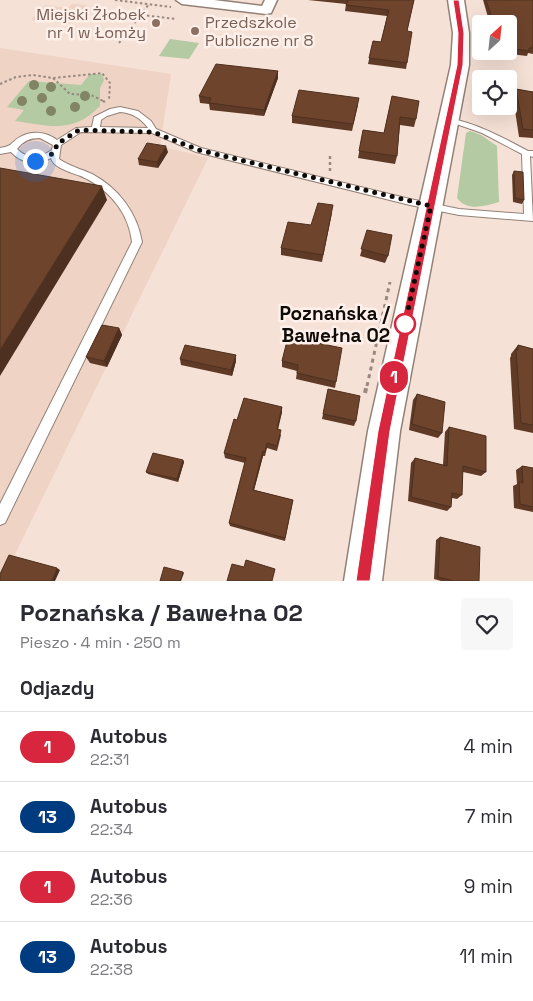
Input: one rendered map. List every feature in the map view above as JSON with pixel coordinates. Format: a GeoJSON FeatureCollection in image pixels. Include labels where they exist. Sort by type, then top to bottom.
{"type":"FeatureCollection","features":[{"type":"Feature","properties":{"kind":"street"},"geometry":{"type":"LineString","coordinates":[[178,4],[266,10],[271,0]]}},
{"type":"Feature","properties":{"kind":"street"},"geometry":{"type":"LineString","coordinates":[[363,581],[384,431],[460,65],[460,19],[456,0]]}},
{"type":"Feature","properties":{"kind":"lane"},"geometry":{"type":"LineString","coordinates":[[96,129],[97,120],[107,111],[122,108],[129,110],[144,120],[149,124],[153,132]]}},
{"type":"Feature","properties":{"kind":"lane"},"geometry":{"type":"LineString","coordinates":[[13,149],[17,154],[35,161],[42,160],[79,130],[153,132],[199,150],[431,206],[468,213],[531,218],[530,153],[468,124],[449,120]]}},
{"type":"Feature","properties":{"kind":"lane"},"geometry":{"type":"LineString","coordinates":[[0,518],[137,242],[136,229],[129,212],[98,182],[55,160],[56,148],[53,139],[36,134],[25,137],[17,142],[13,149]]}},
{"type":"Feature","properties":{"kind":"lane"},"geometry":{"type":"LineString","coordinates":[[0,151],[13,149]]}},
{"type":"Feature","properties":{"kind":"path"},"geometry":{"type":"LineString","coordinates":[[119,42],[149,4]]}},
{"type":"Feature","properties":{"kind":"path"},"geometry":{"type":"LineString","coordinates":[[168,18],[178,4]]}},
{"type":"Feature","properties":{"kind":"path"},"geometry":{"type":"LineString","coordinates":[[141,15],[176,19]]}},
{"type":"Feature","properties":{"kind":"path"},"geometry":{"type":"LineString","coordinates":[[0,84],[16,77],[33,75],[54,78],[102,73],[110,83],[108,100],[115,106],[91,95],[70,94],[54,78]]}},
{"type":"Feature","properties":{"kind":"shaded area"},"geometry":{"type":"Polygon","coordinates":[[[72,4],[87,5],[69,24],[31,20],[45,5],[68,8],[72,4]]]}},
{"type":"Feature","properties":{"kind":"shaded area"},"geometry":{"type":"Polygon","coordinates":[[[0,48],[171,74],[160,146],[208,158],[2,581],[0,581],[0,48]]]}},
{"type":"Feature","properties":{"kind":"green space"},"geometry":{"type":"Polygon","coordinates":[[[170,39],[199,43],[189,59],[159,56],[170,39]]]}},
{"type":"Feature","properties":{"kind":"green space"},"geometry":{"type":"Polygon","coordinates":[[[90,74],[102,74],[104,80],[100,88],[100,106],[80,121],[60,126],[50,126],[15,121],[24,110],[7,107],[29,81],[81,85],[90,74]]]}},
{"type":"Feature","properties":{"kind":"green space"},"geometry":{"type":"Polygon","coordinates":[[[470,131],[481,135],[497,146],[499,202],[476,207],[466,205],[457,198],[466,133],[470,131]]]}},
{"type":"Feature","properties":{"kind":"building"},"geometry":{"type":"Polygon","coordinates":[[[348,0],[414,0],[407,31],[412,32],[407,63],[369,58],[373,41],[381,42],[389,10],[346,5],[348,0]]]}},
{"type":"Feature","properties":{"kind":"building"},"geometry":{"type":"Polygon","coordinates":[[[486,0],[533,0],[533,48],[529,48],[529,51],[518,49],[518,15],[491,15],[486,0]]]}},
{"type":"Feature","properties":{"kind":"building"},"geometry":{"type":"Polygon","coordinates":[[[216,64],[278,71],[264,110],[209,103],[211,98],[199,96],[216,64]]]}},
{"type":"Feature","properties":{"kind":"building"},"geometry":{"type":"Polygon","coordinates":[[[517,89],[533,92],[533,130],[523,129],[517,89]]]}},
{"type":"Feature","properties":{"kind":"building"},"geometry":{"type":"Polygon","coordinates":[[[299,90],[359,98],[353,124],[292,116],[299,90]]]}},
{"type":"Feature","properties":{"kind":"building"},"geometry":{"type":"Polygon","coordinates":[[[392,96],[419,101],[416,119],[400,117],[397,156],[359,151],[363,130],[384,133],[392,96]]]}},
{"type":"Feature","properties":{"kind":"building"},"geometry":{"type":"Polygon","coordinates":[[[147,143],[166,146],[157,162],[138,159],[147,143]]]}},
{"type":"Feature","properties":{"kind":"building"},"geometry":{"type":"Polygon","coordinates":[[[0,168],[102,186],[0,350],[0,168]]]}},
{"type":"Feature","properties":{"kind":"building"},"geometry":{"type":"Polygon","coordinates":[[[514,171],[523,172],[524,200],[515,198],[514,171]]]}},
{"type":"Feature","properties":{"kind":"building"},"geometry":{"type":"Polygon","coordinates":[[[318,203],[333,205],[323,255],[281,248],[288,222],[311,225],[318,203]]]}},
{"type":"Feature","properties":{"kind":"building"},"geometry":{"type":"Polygon","coordinates":[[[367,230],[392,235],[388,256],[361,249],[367,230]]]}},
{"type":"Feature","properties":{"kind":"building"},"geometry":{"type":"Polygon","coordinates":[[[102,325],[119,328],[104,361],[86,357],[102,325]]]}},
{"type":"Feature","properties":{"kind":"building"},"geometry":{"type":"Polygon","coordinates":[[[288,337],[342,348],[336,382],[297,373],[298,365],[282,361],[288,337]]]}},
{"type":"Feature","properties":{"kind":"building"},"geometry":{"type":"Polygon","coordinates":[[[185,345],[236,355],[231,370],[180,359],[185,345]]]}},
{"type":"Feature","properties":{"kind":"building"},"geometry":{"type":"Polygon","coordinates":[[[518,345],[533,349],[533,425],[521,423],[516,349],[518,350],[518,345]]]}},
{"type":"Feature","properties":{"kind":"building"},"geometry":{"type":"Polygon","coordinates":[[[328,389],[360,396],[356,421],[323,414],[328,389]]]}},
{"type":"Feature","properties":{"kind":"building"},"geometry":{"type":"Polygon","coordinates":[[[417,394],[445,402],[442,433],[412,424],[417,394]]]}},
{"type":"Feature","properties":{"kind":"building"},"geometry":{"type":"Polygon","coordinates":[[[244,398],[282,407],[277,429],[281,430],[277,446],[267,443],[265,452],[263,451],[253,490],[293,500],[285,538],[229,523],[246,458],[224,453],[234,419],[237,420],[244,398]]]}},
{"type":"Feature","properties":{"kind":"building"},"geometry":{"type":"Polygon","coordinates":[[[449,427],[486,436],[486,472],[463,466],[462,495],[452,493],[451,507],[411,497],[415,458],[447,466],[449,427]]]}},
{"type":"Feature","properties":{"kind":"building"},"geometry":{"type":"Polygon","coordinates":[[[153,453],[183,460],[177,479],[146,472],[153,453]]]}},
{"type":"Feature","properties":{"kind":"building"},"geometry":{"type":"Polygon","coordinates":[[[522,466],[533,468],[533,507],[520,504],[519,482],[523,483],[522,466]]]}},
{"type":"Feature","properties":{"kind":"building"},"geometry":{"type":"Polygon","coordinates":[[[440,537],[480,547],[479,581],[454,581],[438,577],[440,537]]]}},
{"type":"Feature","properties":{"kind":"building"},"geometry":{"type":"Polygon","coordinates":[[[9,555],[57,568],[52,581],[0,581],[0,574],[9,555]]]}},
{"type":"Feature","properties":{"kind":"building"},"geometry":{"type":"Polygon","coordinates":[[[246,560],[275,569],[272,581],[227,581],[232,564],[244,567],[246,560]]]}},
{"type":"Feature","properties":{"kind":"building"},"geometry":{"type":"Polygon","coordinates":[[[164,567],[183,572],[180,581],[160,581],[164,567]]]}},
{"type":"Feature","properties":{"kind":"bus line","name":"1"},"geometry":{"type":"LineString","coordinates":[[363,581],[384,431],[460,65],[461,33],[456,0]]}},
{"type":"Feature","properties":{"kind":"place","name":"Miejski Żłobek nr 1 w Łomży"},"geometry":{"type":"Point","coordinates":[156,23]}},
{"type":"Feature","properties":{"kind":"place","name":"Przedszkole Publiczne nr 8"},"geometry":{"type":"Point","coordinates":[195,31]}},
{"type":"Feature","properties":{"kind":"place","name":"Poznańska / Bawełna 02"},"geometry":{"type":"Point","coordinates":[405,324]}},
{"type":"Feature","properties":{"kind":"route"},"geometry":{"type":"LineString","coordinates":[[35,161],[51,156],[55,152],[57,144],[79,130],[153,132],[199,150],[431,206],[405,324]]}}]}
